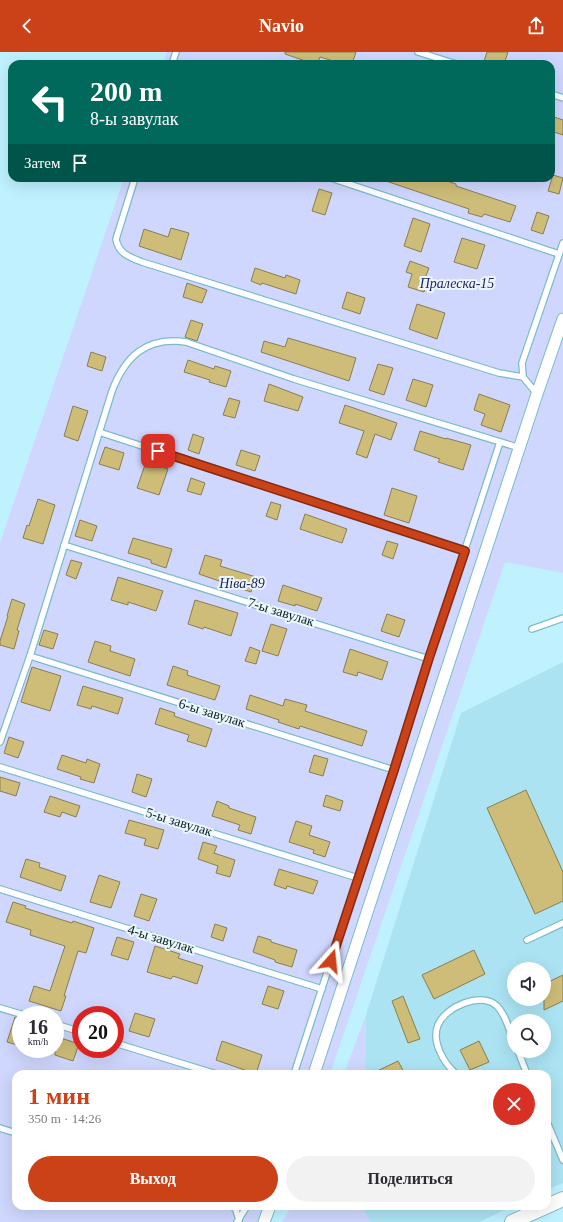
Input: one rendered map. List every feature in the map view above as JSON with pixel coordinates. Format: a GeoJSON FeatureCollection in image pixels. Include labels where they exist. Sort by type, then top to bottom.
{"type":"FeatureCollection","features":[{"type":"Feature","properties":{"kind":"street"},"geometry":{"type":"LineString","coordinates":[[315,1070],[537,394],[563,319]]}},
{"type":"Feature","properties":{"kind":"street"},"geometry":{"type":"LineString","coordinates":[[551,1204],[563,1199]]}},
{"type":"Feature","properties":{"kind":"street"},"geometry":{"type":"LineString","coordinates":[[264,1222],[268,1210]]}},
{"type":"Feature","properties":{"kind":"street"},"geometry":{"type":"LineString","coordinates":[[512,1222],[539,1210]]}},
{"type":"Feature","properties":{"kind":"lane"},"geometry":{"type":"LineString","coordinates":[[418,52],[443,60]]}},
{"type":"Feature","properties":{"kind":"lane"},"geometry":{"type":"LineString","coordinates":[[134,182],[116,239],[119,249],[127,256],[142,262],[499,373],[523,377]]}},
{"type":"Feature","properties":{"kind":"lane"},"geometry":{"type":"LineString","coordinates":[[342,182],[559,254]]}},
{"type":"Feature","properties":{"kind":"lane"},"geometry":{"type":"LineString","coordinates":[[537,394],[523,377],[522,371],[524,355],[563,243]]}},
{"type":"Feature","properties":{"kind":"lane"},"geometry":{"type":"LineString","coordinates":[[0,742],[30,656],[112,391],[117,378],[124,367],[141,350],[151,344],[174,340],[186,342],[294,379],[520,448]]}},
{"type":"Feature","properties":{"kind":"lane"},"geometry":{"type":"LineString","coordinates":[[99,432],[465,551]]}},
{"type":"Feature","properties":{"kind":"lane"},"geometry":{"type":"LineString","coordinates":[[295,1070],[500,442]]}},
{"type":"Feature","properties":{"kind":"lane","name":"7-ы завулак"},"geometry":{"type":"LineString","coordinates":[[64,545],[429,658]]}},
{"type":"Feature","properties":{"kind":"lane"},"geometry":{"type":"LineString","coordinates":[[532,629],[563,618]]}},
{"type":"Feature","properties":{"kind":"lane","name":"6-ы завулак"},"geometry":{"type":"LineString","coordinates":[[30,656],[394,770]]}},
{"type":"Feature","properties":{"kind":"lane","name":"5-ы завулак"},"geometry":{"type":"LineString","coordinates":[[0,767],[358,878]]}},
{"type":"Feature","properties":{"kind":"lane","name":"4-ы завулак"},"geometry":{"type":"LineString","coordinates":[[0,889],[322,989]]}},
{"type":"Feature","properties":{"kind":"lane"},"geometry":{"type":"LineString","coordinates":[[527,940],[563,923]]}},
{"type":"Feature","properties":{"kind":"lane"},"geometry":{"type":"LineString","coordinates":[[452,1070],[443,1057],[436,1039],[436,1032],[439,1022],[443,1017],[452,1010],[474,1000],[490,1001],[496,1005],[500,1011],[507,1026]]}},
{"type":"Feature","properties":{"kind":"lane"},"geometry":{"type":"LineString","coordinates":[[0,1008],[12,1012]]}},
{"type":"Feature","properties":{"kind":"lane"},"geometry":{"type":"LineString","coordinates":[[124,1046],[203,1070]]}},
{"type":"Feature","properties":{"kind":"lane"},"geometry":{"type":"LineString","coordinates":[[521,1058],[525,1070]]}},
{"type":"Feature","properties":{"kind":"lane"},"geometry":{"type":"LineString","coordinates":[[0,1128],[12,1132]]}},
{"type":"Feature","properties":{"kind":"lane"},"geometry":{"type":"LineString","coordinates":[[551,1132],[563,1160]]}},
{"type":"Feature","properties":{"kind":"lane"},"geometry":{"type":"LineString","coordinates":[[236,1210],[238,1221]]}},
{"type":"Feature","properties":{"kind":"lane"},"geometry":{"type":"LineString","coordinates":[[238,1221],[245,1210]]}},
{"type":"Feature","properties":{"kind":"shaded area"},"geometry":{"type":"Polygon","coordinates":[[[563,662],[563,1183],[551,1188],[551,1070],[365,1070],[366,1015],[461,713],[563,662]]]}},
{"type":"Feature","properties":{"kind":"shaded area"},"geometry":{"type":"Polygon","coordinates":[[[363,1210],[504,1210],[479,1222],[371,1222],[363,1210]]]}},
{"type":"Feature","properties":{"kind":"green space","name":"Ніва-89"},"geometry":{"type":"Polygon","coordinates":[[[167,52],[563,52],[563,573],[505,562],[331,1070],[12,1070],[12,1210],[276,1210],[267,1222],[0,1222],[0,543],[123,182],[555,182],[555,60],[164,60],[167,52]]]}},
{"type":"Feature","properties":{"kind":"green space"},"geometry":{"type":"Polygon","coordinates":[[[366,1015],[365,1070],[345,1070],[366,1015]]]}},
{"type":"Feature","properties":{"kind":"green space"},"geometry":{"type":"Polygon","coordinates":[[[290,1210],[363,1210],[371,1222],[282,1222],[290,1210]]]}},
{"type":"Feature","properties":{"kind":"building"},"geometry":{"type":"Polygon","coordinates":[[[285,52],[356,52],[353,60],[330,60],[320,57],[319,60],[302,60],[285,54],[285,52]]]}},
{"type":"Feature","properties":{"kind":"building"},"geometry":{"type":"Polygon","coordinates":[[[487,52],[508,52],[505,60],[484,60],[487,52]]]}},
{"type":"Feature","properties":{"kind":"building"},"geometry":{"type":"Polygon","coordinates":[[[555,117],[563,120],[563,135],[555,132],[555,117]]]}},
{"type":"Feature","properties":{"kind":"building"},"geometry":{"type":"Polygon","coordinates":[[[555,176],[563,178],[559,194],[548,191],[551,182],[555,182],[555,176]]]}},
{"type":"Feature","properties":{"kind":"building"},"geometry":{"type":"Polygon","coordinates":[[[389,182],[450,182],[456,184],[456,186],[516,206],[510,222],[484,214],[482,217],[468,213],[469,209],[389,182]]]}},
{"type":"Feature","properties":{"kind":"building"},"geometry":{"type":"Polygon","coordinates":[[[319,189],[332,193],[325,215],[312,211],[319,189]]]}},
{"type":"Feature","properties":{"kind":"building"},"geometry":{"type":"Polygon","coordinates":[[[537,212],[549,216],[543,234],[531,230],[537,212]]]}},
{"type":"Feature","properties":{"kind":"building"},"geometry":{"type":"Polygon","coordinates":[[[413,218],[430,224],[421,252],[404,246],[413,218]]]}},
{"type":"Feature","properties":{"kind":"building"},"geometry":{"type":"Polygon","coordinates":[[[171,228],[189,233],[181,260],[139,246],[144,229],[168,237],[171,228]]]}},
{"type":"Feature","properties":{"kind":"building"},"geometry":{"type":"Polygon","coordinates":[[[462,238],[485,245],[477,269],[454,262],[462,238]]]}},
{"type":"Feature","properties":{"kind":"building"},"geometry":{"type":"Polygon","coordinates":[[[410,261],[429,268],[425,278],[428,279],[424,292],[408,287],[412,274],[406,272],[410,261]]]}},
{"type":"Feature","properties":{"kind":"building"},"geometry":{"type":"Polygon","coordinates":[[[255,268],[285,278],[286,275],[300,280],[296,294],[251,281],[255,268]]]}},
{"type":"Feature","properties":{"kind":"building"},"geometry":{"type":"Polygon","coordinates":[[[187,283],[207,290],[202,303],[183,297],[187,283]]]}},
{"type":"Feature","properties":{"kind":"building"},"geometry":{"type":"Polygon","coordinates":[[[347,292],[365,298],[360,314],[342,308],[347,292]]]}},
{"type":"Feature","properties":{"kind":"building"},"geometry":{"type":"Polygon","coordinates":[[[417,304],[445,313],[437,339],[409,329],[417,304]]]}},
{"type":"Feature","properties":{"kind":"building"},"geometry":{"type":"Polygon","coordinates":[[[191,320],[203,324],[197,341],[185,337],[191,320]]]}},
{"type":"Feature","properties":{"kind":"building"},"geometry":{"type":"Polygon","coordinates":[[[288,338],[356,358],[349,381],[261,352],[264,341],[285,347],[288,338]]]}},
{"type":"Feature","properties":{"kind":"building"},"geometry":{"type":"Polygon","coordinates":[[[91,352],[106,357],[102,371],[87,366],[91,352]]]}},
{"type":"Feature","properties":{"kind":"building"},"geometry":{"type":"Polygon","coordinates":[[[188,360],[214,369],[215,366],[231,371],[226,387],[209,382],[210,380],[184,372],[188,360]]]}},
{"type":"Feature","properties":{"kind":"building"},"geometry":{"type":"Polygon","coordinates":[[[378,364],[393,368],[384,395],[369,390],[378,364]]]}},
{"type":"Feature","properties":{"kind":"building"},"geometry":{"type":"Polygon","coordinates":[[[413,379],[433,385],[426,407],[406,400],[413,379]]]}},
{"type":"Feature","properties":{"kind":"building"},"geometry":{"type":"Polygon","coordinates":[[[269,384],[303,397],[298,411],[264,401],[269,384]]]}},
{"type":"Feature","properties":{"kind":"building"},"geometry":{"type":"Polygon","coordinates":[[[479,394],[510,405],[501,432],[481,425],[485,414],[474,410],[479,394]]]}},
{"type":"Feature","properties":{"kind":"building"},"geometry":{"type":"Polygon","coordinates":[[[229,398],[240,401],[235,418],[223,415],[229,398]]]}},
{"type":"Feature","properties":{"kind":"building"},"geometry":{"type":"Polygon","coordinates":[[[345,405],[397,423],[391,440],[375,434],[367,458],[356,454],[364,431],[339,423],[345,405]]]}},
{"type":"Feature","properties":{"kind":"building"},"geometry":{"type":"Polygon","coordinates":[[[73,406],[88,411],[78,441],[64,436],[73,406]]]}},
{"type":"Feature","properties":{"kind":"building"},"geometry":{"type":"Polygon","coordinates":[[[420,431],[471,445],[463,470],[438,462],[440,459],[414,450],[420,431]]]}},
{"type":"Feature","properties":{"kind":"building"},"geometry":{"type":"Polygon","coordinates":[[[193,434],[204,438],[199,454],[188,450],[193,434]]]}},
{"type":"Feature","properties":{"kind":"building"},"geometry":{"type":"Polygon","coordinates":[[[105,447],[124,453],[119,470],[99,464],[105,447]]]}},
{"type":"Feature","properties":{"kind":"building"},"geometry":{"type":"Polygon","coordinates":[[[241,450],[260,456],[255,471],[236,465],[241,450]]]}},
{"type":"Feature","properties":{"kind":"building"},"geometry":{"type":"Polygon","coordinates":[[[146,462],[168,469],[159,495],[137,488],[146,462]]]}},
{"type":"Feature","properties":{"kind":"building"},"geometry":{"type":"Polygon","coordinates":[[[191,478],[205,483],[201,495],[187,491],[191,478]]]}},
{"type":"Feature","properties":{"kind":"building"},"geometry":{"type":"Polygon","coordinates":[[[392,488],[417,496],[409,523],[384,515],[392,488]]]}},
{"type":"Feature","properties":{"kind":"building"},"geometry":{"type":"Polygon","coordinates":[[[38,499],[55,505],[43,544],[23,538],[27,525],[29,526],[38,499]]]}},
{"type":"Feature","properties":{"kind":"building"},"geometry":{"type":"Polygon","coordinates":[[[271,502],[281,505],[277,520],[266,516],[271,502]]]}},
{"type":"Feature","properties":{"kind":"building"},"geometry":{"type":"Polygon","coordinates":[[[305,514],[347,529],[342,543],[300,529],[305,514]]]}},
{"type":"Feature","properties":{"kind":"building"},"geometry":{"type":"Polygon","coordinates":[[[80,520],[97,526],[92,541],[75,536],[80,520]]]}},
{"type":"Feature","properties":{"kind":"building"},"geometry":{"type":"Polygon","coordinates":[[[133,538],[172,549],[166,568],[151,563],[151,560],[128,553],[133,538]]]}},
{"type":"Feature","properties":{"kind":"building"},"geometry":{"type":"Polygon","coordinates":[[[387,541],[398,544],[393,559],[382,555],[387,541]]]}},
{"type":"Feature","properties":{"kind":"building"},"geometry":{"type":"Polygon","coordinates":[[[205,555],[222,560],[220,566],[256,577],[251,592],[199,574],[205,555]]]}},
{"type":"Feature","properties":{"kind":"building"},"geometry":{"type":"Polygon","coordinates":[[[71,560],[82,563],[76,579],[66,575],[71,560]]]}},
{"type":"Feature","properties":{"kind":"building"},"geometry":{"type":"Polygon","coordinates":[[[118,577],[163,591],[156,611],[128,602],[128,605],[111,600],[118,577]]]}},
{"type":"Feature","properties":{"kind":"building"},"geometry":{"type":"Polygon","coordinates":[[[283,585],[322,598],[317,611],[295,604],[295,606],[278,601],[283,585]]]}},
{"type":"Feature","properties":{"kind":"building"},"geometry":{"type":"Polygon","coordinates":[[[12,599],[25,604],[17,630],[19,631],[14,649],[0,645],[12,599]]]}},
{"type":"Feature","properties":{"kind":"building"},"geometry":{"type":"Polygon","coordinates":[[[195,600],[238,613],[231,636],[204,627],[203,629],[188,624],[195,600]]]}},
{"type":"Feature","properties":{"kind":"building"},"geometry":{"type":"Polygon","coordinates":[[[387,614],[405,620],[399,637],[381,631],[387,614]]]}},
{"type":"Feature","properties":{"kind":"building"},"geometry":{"type":"Polygon","coordinates":[[[271,624],[287,629],[278,656],[262,651],[271,624]]]}},
{"type":"Feature","properties":{"kind":"building"},"geometry":{"type":"Polygon","coordinates":[[[44,630],[58,634],[53,649],[39,645],[44,630]]]}},
{"type":"Feature","properties":{"kind":"building"},"geometry":{"type":"Polygon","coordinates":[[[95,641],[111,646],[110,651],[135,659],[130,676],[88,662],[95,641]]]}},
{"type":"Feature","properties":{"kind":"building"},"geometry":{"type":"Polygon","coordinates":[[[250,647],[260,651],[256,664],[245,661],[250,647]]]}},
{"type":"Feature","properties":{"kind":"building"},"geometry":{"type":"Polygon","coordinates":[[[350,649],[388,662],[382,680],[358,672],[357,676],[343,672],[350,649]]]}},
{"type":"Feature","properties":{"kind":"building"},"geometry":{"type":"Polygon","coordinates":[[[173,666],[188,671],[187,675],[220,686],[215,700],[167,685],[173,666]]]}},
{"type":"Feature","properties":{"kind":"building"},"geometry":{"type":"Polygon","coordinates":[[[32,667],[61,676],[50,711],[21,702],[32,667]]]}},
{"type":"Feature","properties":{"kind":"building"},"geometry":{"type":"Polygon","coordinates":[[[83,686],[123,698],[118,714],[92,706],[91,709],[77,705],[83,686]]]}},
{"type":"Feature","properties":{"kind":"building"},"geometry":{"type":"Polygon","coordinates":[[[250,695],[283,706],[285,699],[307,705],[305,711],[367,731],[362,746],[300,726],[299,729],[278,722],[279,720],[246,709],[250,695]]]}},
{"type":"Feature","properties":{"kind":"building"},"geometry":{"type":"Polygon","coordinates":[[[160,708],[175,713],[174,716],[212,729],[206,747],[187,741],[189,735],[155,724],[160,708]]]}},
{"type":"Feature","properties":{"kind":"building"},"geometry":{"type":"Polygon","coordinates":[[[9,737],[24,742],[18,758],[4,753],[9,737]]]}},
{"type":"Feature","properties":{"kind":"building"},"geometry":{"type":"Polygon","coordinates":[[[62,755],[86,763],[87,759],[100,764],[94,783],[80,779],[81,777],[57,769],[62,755]]]}},
{"type":"Feature","properties":{"kind":"building"},"geometry":{"type":"Polygon","coordinates":[[[314,755],[328,759],[323,776],[309,772],[314,755]]]}},
{"type":"Feature","properties":{"kind":"building"},"geometry":{"type":"Polygon","coordinates":[[[137,774],[152,779],[146,797],[132,792],[137,774]]]}},
{"type":"Feature","properties":{"kind":"building"},"geometry":{"type":"Polygon","coordinates":[[[0,777],[20,783],[16,796],[0,791],[0,777]]]}},
{"type":"Feature","properties":{"kind":"building"},"geometry":{"type":"Polygon","coordinates":[[[526,790],[563,872],[563,901],[535,914],[487,808],[526,790]]]}},
{"type":"Feature","properties":{"kind":"building"},"geometry":{"type":"Polygon","coordinates":[[[326,795],[343,801],[340,811],[323,806],[326,795]]]}},
{"type":"Feature","properties":{"kind":"building"},"geometry":{"type":"Polygon","coordinates":[[[50,796],[80,806],[76,817],[62,812],[60,817],[44,812],[50,796]]]}},
{"type":"Feature","properties":{"kind":"building"},"geometry":{"type":"Polygon","coordinates":[[[217,801],[229,806],[229,808],[256,817],[251,834],[238,830],[240,825],[212,816],[217,801]]]}},
{"type":"Feature","properties":{"kind":"building"},"geometry":{"type":"Polygon","coordinates":[[[129,820],[164,830],[158,849],[144,845],[146,839],[125,833],[129,820]]]}},
{"type":"Feature","properties":{"kind":"building"},"geometry":{"type":"Polygon","coordinates":[[[296,821],[312,826],[309,835],[330,842],[325,857],[313,853],[314,850],[289,842],[296,821]]]}},
{"type":"Feature","properties":{"kind":"building"},"geometry":{"type":"Polygon","coordinates":[[[203,842],[217,846],[214,853],[235,860],[230,877],[216,873],[218,866],[198,859],[203,842]]]}},
{"type":"Feature","properties":{"kind":"building"},"geometry":{"type":"Polygon","coordinates":[[[26,859],[40,863],[39,867],[66,876],[61,891],[20,877],[26,859]]]}},
{"type":"Feature","properties":{"kind":"building"},"geometry":{"type":"Polygon","coordinates":[[[279,869],[318,881],[313,894],[287,886],[286,889],[274,885],[279,869]]]}},
{"type":"Feature","properties":{"kind":"building"},"geometry":{"type":"Polygon","coordinates":[[[99,875],[120,882],[111,908],[90,902],[99,875]]]}},
{"type":"Feature","properties":{"kind":"building"},"geometry":{"type":"Polygon","coordinates":[[[141,894],[157,899],[149,921],[134,916],[141,894]]]}},
{"type":"Feature","properties":{"kind":"building"},"geometry":{"type":"Polygon","coordinates":[[[13,902],[26,906],[25,908],[72,923],[73,921],[94,928],[86,953],[78,951],[64,996],[66,996],[63,1006],[45,1006],[29,1001],[34,986],[50,991],[65,946],[30,935],[31,930],[6,922],[13,902]]]}},
{"type":"Feature","properties":{"kind":"building"},"geometry":{"type":"Polygon","coordinates":[[[215,924],[227,928],[223,941],[211,937],[215,924]]]}},
{"type":"Feature","properties":{"kind":"building"},"geometry":{"type":"Polygon","coordinates":[[[258,936],[271,940],[271,942],[297,950],[292,967],[275,962],[275,960],[253,952],[258,936]]]}},
{"type":"Feature","properties":{"kind":"building"},"geometry":{"type":"Polygon","coordinates":[[[117,937],[134,942],[128,960],[111,955],[117,937]]]}},
{"type":"Feature","properties":{"kind":"building"},"geometry":{"type":"Polygon","coordinates":[[[155,946],[180,954],[178,958],[203,966],[197,984],[173,976],[171,979],[147,972],[155,946]]]}},
{"type":"Feature","properties":{"kind":"building"},"geometry":{"type":"Polygon","coordinates":[[[474,950],[485,974],[434,999],[422,975],[474,950]]]}},
{"type":"Feature","properties":{"kind":"building"},"geometry":{"type":"Polygon","coordinates":[[[563,975],[563,1001],[544,1010],[544,1006],[551,1006],[551,981],[563,975]]]}},
{"type":"Feature","properties":{"kind":"building"},"geometry":{"type":"Polygon","coordinates":[[[268,986],[284,991],[278,1009],[262,1004],[268,986]]]}},
{"type":"Feature","properties":{"kind":"building"},"geometry":{"type":"Polygon","coordinates":[[[403,996],[420,1039],[408,1043],[392,1001],[403,996]]]}},
{"type":"Feature","properties":{"kind":"building"},"geometry":{"type":"Polygon","coordinates":[[[135,1013],[155,1019],[149,1037],[129,1031],[135,1013]]]}},
{"type":"Feature","properties":{"kind":"building"},"geometry":{"type":"Polygon","coordinates":[[[12,1026],[12,1043],[7,1042],[12,1026]]]}},
{"type":"Feature","properties":{"kind":"building"},"geometry":{"type":"Polygon","coordinates":[[[64,1039],[72,1042],[72,1058],[74,1058],[73,1061],[64,1058],[64,1039]]]}},
{"type":"Feature","properties":{"kind":"building"},"geometry":{"type":"Polygon","coordinates":[[[222,1041],[262,1055],[257,1070],[245,1070],[216,1060],[222,1041]]]}},
{"type":"Feature","properties":{"kind":"building"},"geometry":{"type":"Polygon","coordinates":[[[479,1041],[489,1062],[470,1070],[460,1050],[479,1041]]]}},
{"type":"Feature","properties":{"kind":"building"},"geometry":{"type":"Polygon","coordinates":[[[398,1061],[403,1070],[379,1070],[398,1061]]]}},
{"type":"Feature","properties":{"kind":"route"},"geometry":{"type":"LineString","coordinates":[[158,451],[465,551],[331,961]]}},
{"type":"Feature","properties":{"kind":"park label","name":"Пралеска-15"},"geometry":{"type":"Point","coordinates":[457,283]}}]}
